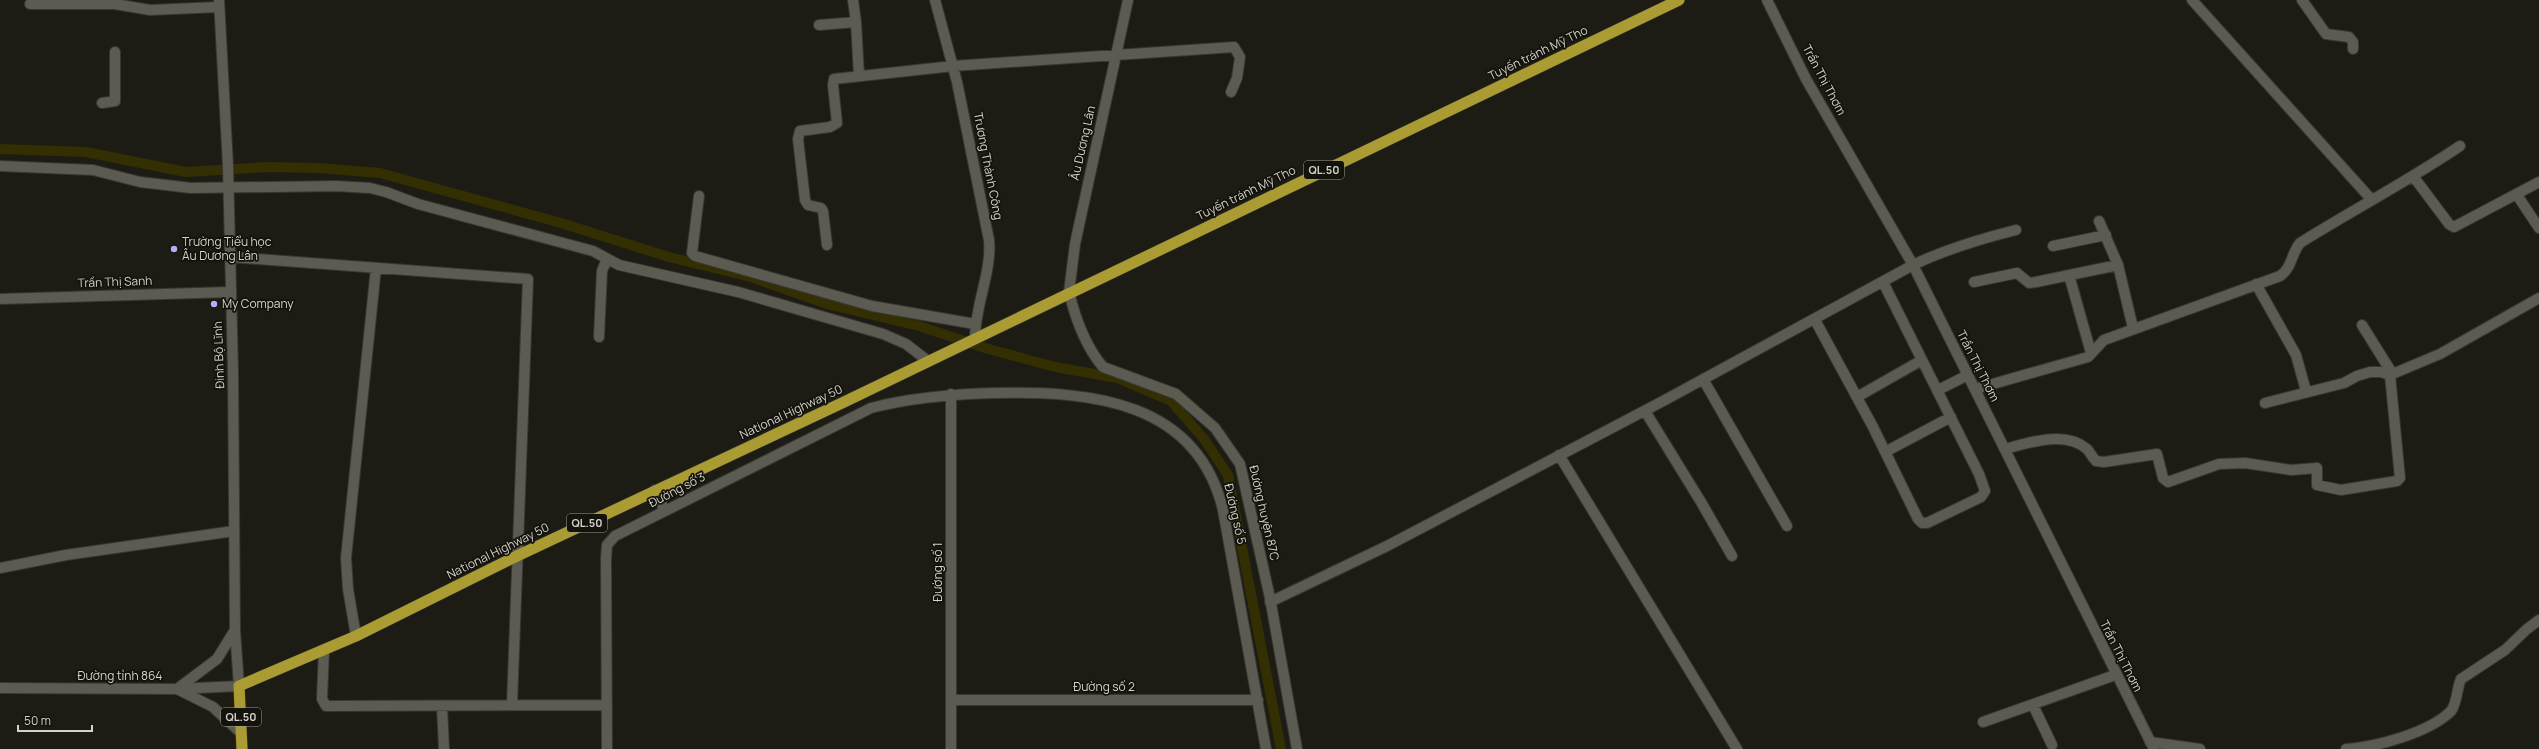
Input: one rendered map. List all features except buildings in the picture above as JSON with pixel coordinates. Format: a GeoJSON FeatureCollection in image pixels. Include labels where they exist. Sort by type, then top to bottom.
{"type":"FeatureCollection","features":[{"type":"Feature","properties":{"kind":"highway","name":"Tuyến tránh Mỹ Tho"},"geometry":{"type":"LineString","coordinates":[[930,359],[1679,0]]}},
{"type":"Feature","properties":{"kind":"highway","name":"National Highway 50"},"geometry":{"type":"LineString","coordinates":[[239,686],[356,636],[518,556],[842,403],[930,359]]}},
{"type":"Feature","properties":{"kind":"highway","name":"QL.50"},"geometry":{"type":"LineString","coordinates":[[239,686],[242,749]]}},
{"type":"Feature","properties":{"kind":"street"},"geometry":{"type":"LineString","coordinates":[[853,0],[856,22],[859,76]]}},
{"type":"Feature","properties":{"kind":"street","name":"Trương Thành Công"},"geometry":{"type":"LineString","coordinates":[[935,0],[953,66],[990,248],[972,340]]}},
{"type":"Feature","properties":{"kind":"street","name":"Âu Dương Lân"},"geometry":{"type":"LineString","coordinates":[[1069,292],[1075,244],[1128,0]]}},
{"type":"Feature","properties":{"kind":"street","name":"Trần Thị Thơm"},"geometry":{"type":"LineString","coordinates":[[1767,0],[1806,79],[1910,267],[1966,376],[1975,389],[2115,675],[2152,745]]}},
{"type":"Feature","properties":{"kind":"street"},"geometry":{"type":"LineString","coordinates":[[2192,0],[2371,199]]}},
{"type":"Feature","properties":{"kind":"street"},"geometry":{"type":"LineString","coordinates":[[2302,0],[2326,34],[2349,37],[2354,42],[2353,49]]}},
{"type":"Feature","properties":{"kind":"street"},"geometry":{"type":"LineString","coordinates":[[30,4],[115,4],[150,10],[219,4]]}},
{"type":"Feature","properties":{"kind":"street","name":"Đinh Bộ Lĩnh"},"geometry":{"type":"LineString","coordinates":[[219,4],[228,166],[235,630],[239,686]]}},
{"type":"Feature","properties":{"kind":"street"},"geometry":{"type":"LineString","coordinates":[[819,25],[856,22]]}},
{"type":"Feature","properties":{"kind":"street"},"geometry":{"type":"LineString","coordinates":[[828,245],[823,211],[821,208],[808,205],[805,200],[799,150],[800,131],[835,126],[837,123],[832,85],[834,79],[953,66],[1234,47],[1240,57],[1237,78],[1231,92]]}},
{"type":"Feature","properties":{"kind":"street"},"geometry":{"type":"LineString","coordinates":[[102,103],[115,101],[115,52]]}},
{"type":"Feature","properties":{"kind":"street"},"geometry":{"type":"LineString","coordinates":[[1975,389],[2088,357],[2104,340],[2285,272],[2293,252],[2300,243],[2371,199],[2412,178],[2460,146]]}},
{"type":"Feature","properties":{"kind":"street"},"geometry":{"type":"LineString","coordinates":[[0,166],[93,170],[162,186],[336,186],[370,188],[386,192],[418,204],[594,251],[619,266],[748,294],[770,303],[883,334],[906,344],[930,359]]}},
{"type":"Feature","properties":{"kind":"street"},"geometry":{"type":"LineString","coordinates":[[2412,178],[2416,180],[2449,224],[2454,227],[2539,182]]}},
{"type":"Feature","properties":{"kind":"street"},"geometry":{"type":"LineString","coordinates":[[2517,195],[2539,228]]}},
{"type":"Feature","properties":{"kind":"street"},"geometry":{"type":"LineString","coordinates":[[699,196],[693,244],[695,256],[872,306],[975,324]]}},
{"type":"Feature","properties":{"kind":"street"},"geometry":{"type":"LineString","coordinates":[[2099,221],[2118,265],[2133,328]]}},
{"type":"Feature","properties":{"kind":"street"},"geometry":{"type":"LineString","coordinates":[[1270,602],[1387,546],[1815,320],[1910,267],[1963,244],[2016,230]]}},
{"type":"Feature","properties":{"kind":"street"},"geometry":{"type":"LineString","coordinates":[[2052,246],[2106,235]]}},
{"type":"Feature","properties":{"kind":"street"},"geometry":{"type":"LineString","coordinates":[[230,257],[528,280],[512,704]]}},
{"type":"Feature","properties":{"kind":"street"},"geometry":{"type":"LineString","coordinates":[[599,336],[602,271],[606,259]]}},
{"type":"Feature","properties":{"kind":"street"},"geometry":{"type":"LineString","coordinates":[[1974,282],[2017,273],[2029,283],[2118,265]]}},
{"type":"Feature","properties":{"kind":"street"},"geometry":{"type":"LineString","coordinates":[[356,636],[348,589],[346,558],[376,268]]}},
{"type":"Feature","properties":{"kind":"street"},"geometry":{"type":"LineString","coordinates":[[2069,275],[2092,353]]}},
{"type":"Feature","properties":{"kind":"street"},"geometry":{"type":"LineString","coordinates":[[1815,320],[1857,397],[1922,523],[1927,523],[1975,500],[1985,492],[1983,484],[1940,389],[1922,360],[1882,282]]}},
{"type":"Feature","properties":{"kind":"street"},"geometry":{"type":"LineString","coordinates":[[2256,284],[2296,355],[2306,391]]}},
{"type":"Feature","properties":{"kind":"street","name":"Trần Thị Sanh"},"geometry":{"type":"LineString","coordinates":[[0,299],[230,292]]}},
{"type":"Feature","properties":{"kind":"street","name":"Đường huyện 87C"},"geometry":{"type":"LineString","coordinates":[[1069,292],[1075,315],[1097,360],[1103,367],[1176,394],[1206,420],[1231,448],[1245,479],[1270,602],[1297,749]]}},
{"type":"Feature","properties":{"kind":"street"},"geometry":{"type":"LineString","coordinates":[[2265,403],[2306,391],[2344,383],[2357,376],[2370,372],[2391,374],[2440,354],[2539,298]]}},
{"type":"Feature","properties":{"kind":"street"},"geometry":{"type":"LineString","coordinates":[[2005,449],[2038,440],[2062,441],[2082,446],[2096,461],[2104,462],[2157,454],[2163,478],[2168,482],[2219,464],[2245,463],[2291,470],[2317,468],[2318,485],[2333,490],[2397,481],[2400,478],[2391,374],[2362,325]]}},
{"type":"Feature","properties":{"kind":"street"},"geometry":{"type":"LineString","coordinates":[[1857,397],[1922,360]]}},
{"type":"Feature","properties":{"kind":"street"},"geometry":{"type":"LineString","coordinates":[[1940,389],[1966,376]]}},
{"type":"Feature","properties":{"kind":"street"},"geometry":{"type":"LineString","coordinates":[[1703,379],[1786,526]]}},
{"type":"Feature","properties":{"kind":"street","name":"Đường số 5"},"geometry":{"type":"LineString","coordinates":[[951,394],[1038,392],[1096,397],[1142,412],[1190,445],[1204,462],[1218,490],[1266,749]]}},
{"type":"Feature","properties":{"kind":"street","name":"Đường số 3"},"geometry":{"type":"LineString","coordinates":[[607,749],[607,546],[615,536],[848,418],[871,408],[906,399],[951,394]]}},
{"type":"Feature","properties":{"kind":"street","name":"Đường số 1"},"geometry":{"type":"LineString","coordinates":[[951,394],[951,749]]}},
{"type":"Feature","properties":{"kind":"street"},"geometry":{"type":"LineString","coordinates":[[842,403],[848,418]]}},
{"type":"Feature","properties":{"kind":"street"},"geometry":{"type":"LineString","coordinates":[[1644,411],[1701,502],[1732,556]]}},
{"type":"Feature","properties":{"kind":"street"},"geometry":{"type":"LineString","coordinates":[[1885,452],[1952,417]]}},
{"type":"Feature","properties":{"kind":"street"},"geometry":{"type":"LineString","coordinates":[[1559,455],[1737,749]]}},
{"type":"Feature","properties":{"kind":"street"},"geometry":{"type":"LineString","coordinates":[[655,490],[665,511]]}},
{"type":"Feature","properties":{"kind":"street"},"geometry":{"type":"LineString","coordinates":[[0,568],[66,555],[234,531]]}},
{"type":"Feature","properties":{"kind":"street"},"geometry":{"type":"LineString","coordinates":[[2346,749],[2368,747],[2428,726],[2452,710],[2461,679],[2505,650],[2539,620]]}},
{"type":"Feature","properties":{"kind":"street"},"geometry":{"type":"LineString","coordinates":[[235,630],[217,659],[177,689],[213,707],[241,733]]}},
{"type":"Feature","properties":{"kind":"street"},"geometry":{"type":"LineString","coordinates":[[324,650],[322,699],[326,706],[442,706],[512,704],[607,705]]}},
{"type":"Feature","properties":{"kind":"street"},"geometry":{"type":"LineString","coordinates":[[1982,722],[2115,675]]}},
{"type":"Feature","properties":{"kind":"street","name":"Đường tỉnh 864"},"geometry":{"type":"LineString","coordinates":[[0,688],[177,689],[239,686]]}},
{"type":"Feature","properties":{"kind":"street","name":"Đường số 2"},"geometry":{"type":"LineString","coordinates":[[951,700],[1258,700]]}},
{"type":"Feature","properties":{"kind":"street"},"geometry":{"type":"LineString","coordinates":[[2033,705],[2052,746]]}},
{"type":"Feature","properties":{"kind":"street"},"geometry":{"type":"LineString","coordinates":[[442,706],[444,749]]}},
{"type":"Feature","properties":{"kind":"street"},"geometry":{"type":"LineString","coordinates":[[2152,745],[2200,749]]}},
{"type":"Feature","properties":{"kind":"waterway"},"geometry":{"type":"LineString","coordinates":[[0,149],[86,152],[186,172],[267,167],[319,168],[380,173],[561,223],[669,257],[751,277],[827,304],[919,326],[985,348],[1055,367],[1117,378],[1171,401],[1204,439],[1228,475],[1281,749]]}},
{"type":"Feature","properties":{"kind":"place","name":"Trường Tiểu học Âu Dương Lân"},"geometry":{"type":"Point","coordinates":[174,249]}},
{"type":"Feature","properties":{"kind":"place","name":"My Company"},"geometry":{"type":"Point","coordinates":[214,304]}}]}
